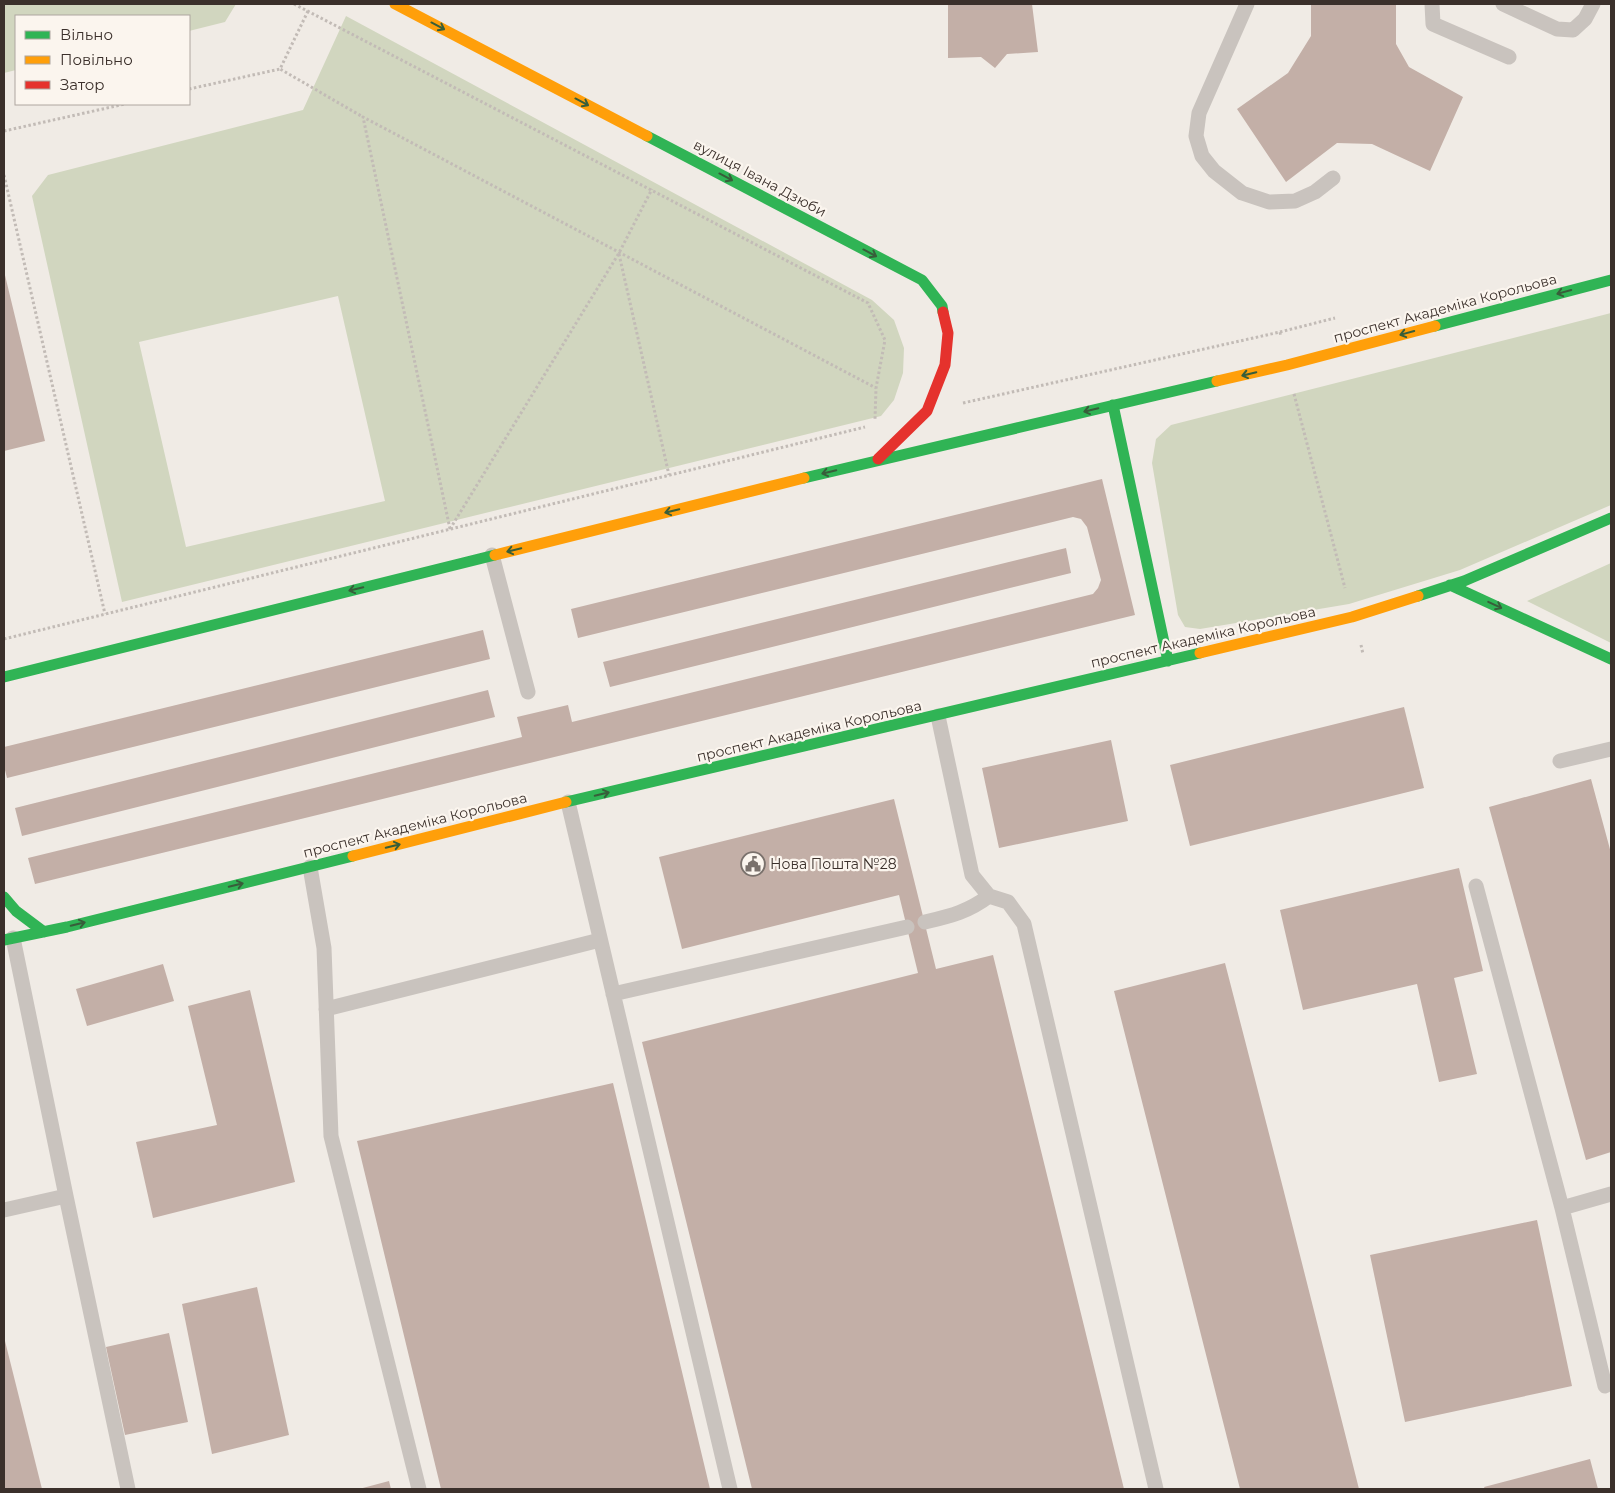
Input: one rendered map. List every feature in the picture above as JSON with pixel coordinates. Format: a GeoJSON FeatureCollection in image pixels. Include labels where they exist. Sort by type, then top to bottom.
{"type":"FeatureCollection","features":[{"type":"Feature","properties":{"kind":"main road","name":"вулиця Івана Дзюби"},"geometry":{"type":"LineString","coordinates":[[395,4],[922,280],[942,306],[948,333],[945,365],[927,411],[877,460]]}},
{"type":"Feature","properties":{"kind":"main road","name":"проспект Академіка Корольова"},"geometry":{"type":"LineString","coordinates":[[4,676],[877,460],[1287,365],[1611,280]]}},
{"type":"Feature","properties":{"kind":"main road"},"geometry":{"type":"LineString","coordinates":[[1113,405],[1168,661]]}},
{"type":"Feature","properties":{"kind":"main road","name":"проспект Академіка Корольова"},"geometry":{"type":"LineString","coordinates":[[8,939],[44,932],[310,867],[568,802],[1352,617],[1450,585],[1611,518]]}},
{"type":"Feature","properties":{"kind":"main road"},"geometry":{"type":"LineString","coordinates":[[1450,585],[1611,659]]}},
{"type":"Feature","properties":{"kind":"main road"},"geometry":{"type":"LineString","coordinates":[[4,897],[16,911],[44,932]]}},
{"type":"Feature","properties":{"kind":"lane"},"geometry":{"type":"LineString","coordinates":[[1247,4],[1199,113],[1196,136],[1202,156],[1214,171],[1242,193],[1269,202],[1295,201],[1315,192],[1333,178]]}},
{"type":"Feature","properties":{"kind":"lane"},"geometry":{"type":"LineString","coordinates":[[1432,4],[1433,24],[1509,57]]}},
{"type":"Feature","properties":{"kind":"lane"},"geometry":{"type":"LineString","coordinates":[[1503,4],[1557,28],[1573,30],[1585,19],[1593,4]]}},
{"type":"Feature","properties":{"kind":"lane"},"geometry":{"type":"LineString","coordinates":[[492,555],[528,692]]}},
{"type":"Feature","properties":{"kind":"lane"},"geometry":{"type":"LineString","coordinates":[[938,716],[972,876],[989,896],[1008,902],[1024,924],[1156,1489]]}},
{"type":"Feature","properties":{"kind":"lane"},"geometry":{"type":"LineString","coordinates":[[1560,760],[1611,749]]}},
{"type":"Feature","properties":{"kind":"lane"},"geometry":{"type":"LineString","coordinates":[[568,802],[730,1489]]}},
{"type":"Feature","properties":{"kind":"lane"},"geometry":{"type":"LineString","coordinates":[[310,867],[324,948],[331,1136],[419,1489]]}},
{"type":"Feature","properties":{"kind":"lane"},"geometry":{"type":"LineString","coordinates":[[1476,886],[1562,1208],[1605,1386]]}},
{"type":"Feature","properties":{"kind":"lane"},"geometry":{"type":"LineString","coordinates":[[925,922],[960,914],[975,907],[989,896]]}},
{"type":"Feature","properties":{"kind":"lane"},"geometry":{"type":"LineString","coordinates":[[613,994],[907,926]]}},
{"type":"Feature","properties":{"kind":"lane"},"geometry":{"type":"LineString","coordinates":[[8,939],[66,1196],[128,1489]]}},
{"type":"Feature","properties":{"kind":"lane"},"geometry":{"type":"LineString","coordinates":[[326,1010],[600,940]]}},
{"type":"Feature","properties":{"kind":"lane"},"geometry":{"type":"LineString","coordinates":[[1562,1208],[1611,1194]]}},
{"type":"Feature","properties":{"kind":"lane"},"geometry":{"type":"LineString","coordinates":[[4,1210],[66,1196]]}},
{"type":"Feature","properties":{"kind":"path"},"geometry":{"type":"LineString","coordinates":[[294,4],[868,303],[885,340],[876,388],[874,425]]}},
{"type":"Feature","properties":{"kind":"path"},"geometry":{"type":"LineString","coordinates":[[280,69],[308,11]]}},
{"type":"Feature","properties":{"kind":"path"},"geometry":{"type":"LineString","coordinates":[[190,90],[280,69],[363,117],[876,388]]}},
{"type":"Feature","properties":{"kind":"path"},"geometry":{"type":"LineString","coordinates":[[4,131],[121,105]]}},
{"type":"Feature","properties":{"kind":"path"},"geometry":{"type":"LineString","coordinates":[[363,117],[450,529],[618,253],[652,189]]}},
{"type":"Feature","properties":{"kind":"path"},"geometry":{"type":"LineString","coordinates":[[4,175],[105,614]]}},
{"type":"Feature","properties":{"kind":"path"},"geometry":{"type":"LineString","coordinates":[[618,253],[668,475]]}},
{"type":"Feature","properties":{"kind":"green space"},"geometry":{"type":"Polygon","coordinates":[[[4,4],[236,4],[225,22],[190,31],[190,15],[15,15],[15,70],[4,73],[4,4]]]}},
{"type":"Feature","properties":{"kind":"green space"},"geometry":{"type":"Polygon","coordinates":[[[346,16],[872,300],[894,320],[904,348],[903,373],[894,400],[881,416],[122,602],[32,196],[48,175],[303,110],[346,16]],[[338,296],[139,342],[186,547],[385,501],[338,296]]]}},
{"type":"Feature","properties":{"kind":"green space"},"geometry":{"type":"Polygon","coordinates":[[[1611,313],[1611,505],[1460,570],[1349,604],[1200,629],[1185,627],[1178,615],[1152,463],[1156,439],[1171,425],[1611,313]]]}},
{"type":"Feature","properties":{"kind":"green space"},"geometry":{"type":"Polygon","coordinates":[[[1611,563],[1611,643],[1527,601],[1611,563]]]}},
{"type":"Feature","properties":{"kind":"building"},"geometry":{"type":"Polygon","coordinates":[[[948,4],[1032,4],[1038,52],[1007,54],[995,68],[981,57],[948,58],[948,4]]]}},
{"type":"Feature","properties":{"kind":"building"},"geometry":{"type":"Polygon","coordinates":[[[1311,4],[1396,4],[1396,44],[1409,67],[1463,97],[1430,171],[1372,144],[1337,143],[1286,182],[1237,109],[1288,73],[1311,36],[1311,4]]]}},
{"type":"Feature","properties":{"kind":"building"},"geometry":{"type":"Polygon","coordinates":[[[4,271],[45,441],[4,451],[4,271]]]}},
{"type":"Feature","properties":{"kind":"building"},"geometry":{"type":"Polygon","coordinates":[[[1102,479],[1135,615],[35,884],[28,858],[522,737],[517,717],[568,705],[572,722],[1093,594],[1101,580],[1087,527],[1081,519],[1073,517],[578,638],[571,609],[1102,479]]]}},
{"type":"Feature","properties":{"kind":"building"},"geometry":{"type":"Polygon","coordinates":[[[1066,548],[1071,573],[610,687],[603,662],[1066,548]]]}},
{"type":"Feature","properties":{"kind":"building"},"geometry":{"type":"Polygon","coordinates":[[[483,630],[490,659],[7,778],[4,766],[4,747],[483,630]]]}},
{"type":"Feature","properties":{"kind":"building"},"geometry":{"type":"Polygon","coordinates":[[[488,690],[495,717],[22,836],[15,808],[488,690]]]}},
{"type":"Feature","properties":{"kind":"building"},"geometry":{"type":"Polygon","coordinates":[[[1404,707],[1424,788],[1190,846],[1170,765],[1404,707]]]}},
{"type":"Feature","properties":{"kind":"building"},"geometry":{"type":"Polygon","coordinates":[[[1111,740],[1128,821],[999,848],[982,768],[1111,740]]]}},
{"type":"Feature","properties":{"kind":"building"},"geometry":{"type":"Polygon","coordinates":[[[1591,779],[1611,853],[1611,1152],[1586,1160],[1489,807],[1591,779]]]}},
{"type":"Feature","properties":{"kind":"building"},"geometry":{"type":"Polygon","coordinates":[[[894,799],[936,969],[993,955],[1124,1489],[752,1489],[642,1042],[918,973],[899,895],[682,949],[659,857],[894,799]]]}},
{"type":"Feature","properties":{"kind":"building"},"geometry":{"type":"Polygon","coordinates":[[[1459,868],[1483,971],[1454,978],[1477,1074],[1439,1082],[1417,984],[1303,1010],[1280,910],[1459,868]]]}},
{"type":"Feature","properties":{"kind":"building"},"geometry":{"type":"Polygon","coordinates":[[[1225,963],[1359,1489],[1240,1489],[1114,991],[1225,963]]]}},
{"type":"Feature","properties":{"kind":"building"},"geometry":{"type":"Polygon","coordinates":[[[163,964],[174,1001],[87,1026],[76,989],[163,964]]]}},
{"type":"Feature","properties":{"kind":"building"},"geometry":{"type":"Polygon","coordinates":[[[250,990],[295,1182],[153,1218],[136,1142],[217,1125],[188,1006],[250,990]]]}},
{"type":"Feature","properties":{"kind":"building"},"geometry":{"type":"Polygon","coordinates":[[[613,1083],[710,1489],[441,1489],[357,1141],[613,1083]]]}},
{"type":"Feature","properties":{"kind":"building"},"geometry":{"type":"Polygon","coordinates":[[[1537,1220],[1572,1386],[1405,1422],[1370,1255],[1537,1220]]]}},
{"type":"Feature","properties":{"kind":"building"},"geometry":{"type":"Polygon","coordinates":[[[257,1287],[289,1435],[212,1454],[182,1304],[257,1287]]]}},
{"type":"Feature","properties":{"kind":"building"},"geometry":{"type":"Polygon","coordinates":[[[169,1333],[188,1422],[125,1435],[106,1347],[169,1333]]]}},
{"type":"Feature","properties":{"kind":"building"},"geometry":{"type":"Polygon","coordinates":[[[4,1337],[42,1489],[4,1489],[4,1337]]]}},
{"type":"Feature","properties":{"kind":"building"},"geometry":{"type":"Polygon","coordinates":[[[1590,1459],[1598,1489],[1485,1489],[1484,1487],[1590,1459]]]}},
{"type":"Feature","properties":{"kind":"building"},"geometry":{"type":"Polygon","coordinates":[[[389,1481],[391,1489],[359,1489],[389,1481]]]}},
{"type":"Feature","properties":{"kind":"traffic: fast"},"geometry":{"type":"LineString","coordinates":[[647,136],[922,280],[942,306],[943,312]]}},
{"type":"Feature","properties":{"kind":"traffic: fast"},"geometry":{"type":"LineString","coordinates":[[1435,326],[1611,280]]}},
{"type":"Feature","properties":{"kind":"traffic: fast"},"geometry":{"type":"LineString","coordinates":[[804,478],[1217,381]]}},
{"type":"Feature","properties":{"kind":"traffic: fast"},"geometry":{"type":"LineString","coordinates":[[1113,405],[1168,661]]}},
{"type":"Feature","properties":{"kind":"traffic: fast"},"geometry":{"type":"LineString","coordinates":[[1418,596],[1464,581],[1611,518]]}},
{"type":"Feature","properties":{"kind":"traffic: fast"},"geometry":{"type":"LineString","coordinates":[[4,677],[495,555]]}},
{"type":"Feature","properties":{"kind":"traffic: fast"},"geometry":{"type":"LineString","coordinates":[[1450,585],[1611,659]]}},
{"type":"Feature","properties":{"kind":"traffic: fast"},"geometry":{"type":"LineString","coordinates":[[566,802],[1200,653]]}},
{"type":"Feature","properties":{"kind":"traffic: fast"},"geometry":{"type":"LineString","coordinates":[[4,940],[67,927],[353,856]]}},
{"type":"Feature","properties":{"kind":"traffic: fast"},"geometry":{"type":"LineString","coordinates":[[4,897],[16,911],[44,932]]}},
{"type":"Feature","properties":{"kind":"traffic: slow"},"geometry":{"type":"LineString","coordinates":[[395,4],[647,136]]}},
{"type":"Feature","properties":{"kind":"traffic: slow"},"geometry":{"type":"LineString","coordinates":[[1217,381],[1287,365],[1435,326]]}},
{"type":"Feature","properties":{"kind":"traffic: slow"},"geometry":{"type":"LineString","coordinates":[[495,555],[804,478]]}},
{"type":"Feature","properties":{"kind":"traffic: slow"},"geometry":{"type":"LineString","coordinates":[[1200,653],[1352,617],[1418,596]]}},
{"type":"Feature","properties":{"kind":"traffic: slow"},"geometry":{"type":"LineString","coordinates":[[353,856],[566,802]]}},
{"type":"Feature","properties":{"kind":"traffic: jam"},"geometry":{"type":"LineString","coordinates":[[878,459],[927,411],[945,365],[948,333],[943,312]]}},
{"type":"Feature","properties":{"kind":"place","name":"Нова Пошта №28"},"geometry":{"type":"Point","coordinates":[753,864]}}]}
